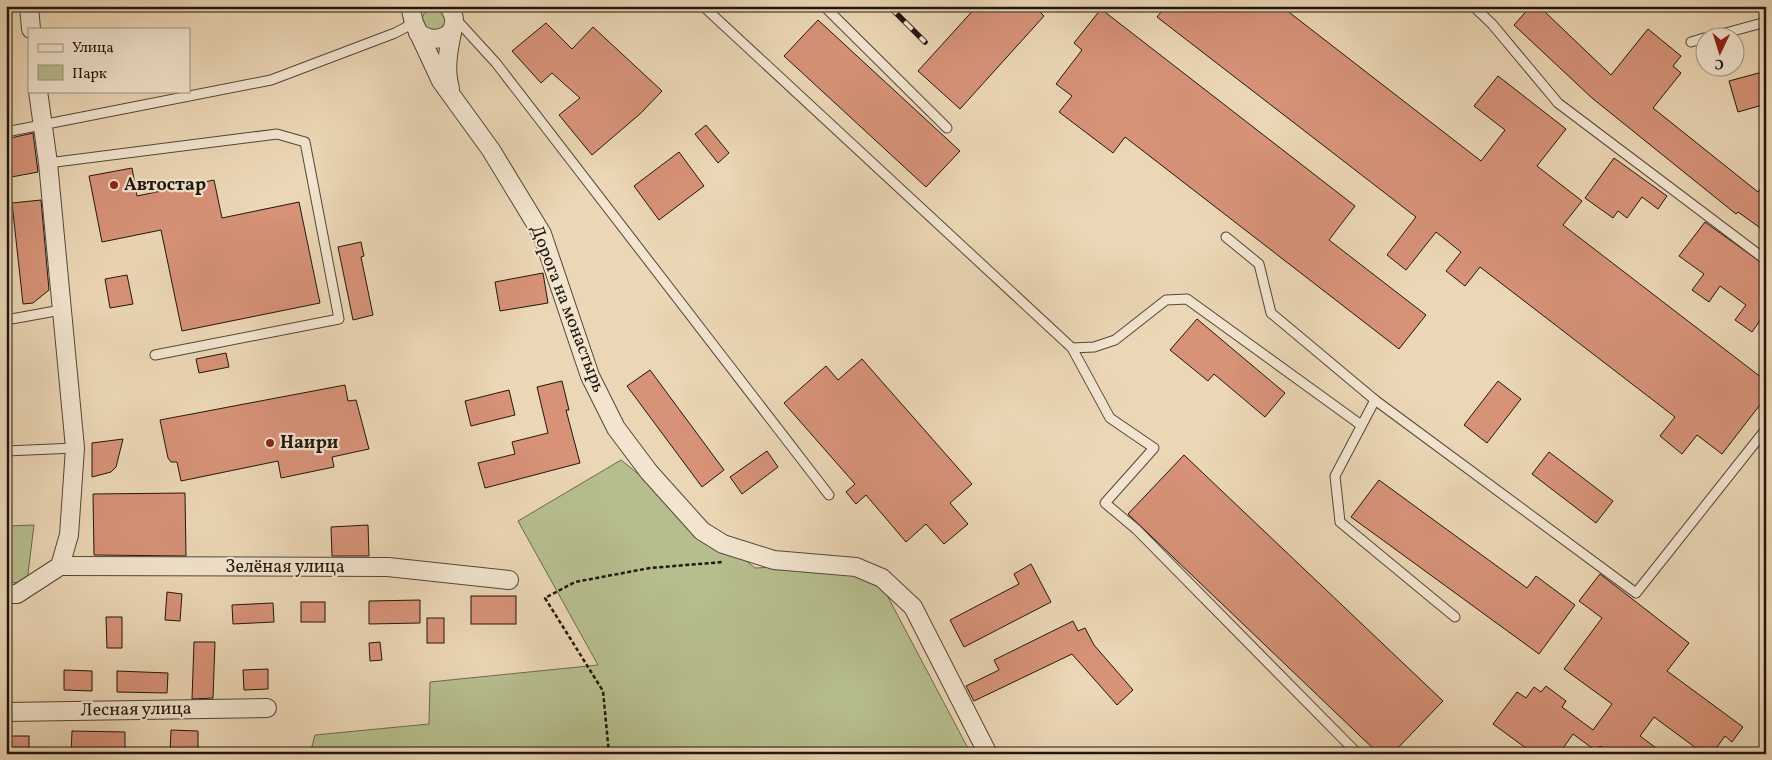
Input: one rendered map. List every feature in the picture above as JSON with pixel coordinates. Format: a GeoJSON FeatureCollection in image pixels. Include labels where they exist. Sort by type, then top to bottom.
{"type":"FeatureCollection","features":[{"type":"Feature","properties":{"kind":"street"},"geometry":{"type":"LineString","coordinates":[[29,6],[31,28]]}},
{"type":"Feature","properties":{"kind":"street"},"geometry":{"type":"LineString","coordinates":[[420,6],[415,13],[414,21],[426,39],[437,40],[447,36],[452,17]]}},
{"type":"Feature","properties":{"kind":"street"},"geometry":{"type":"LineString","coordinates":[[452,17],[447,60],[447,79],[453,100]]}},
{"type":"Feature","properties":{"kind":"street","name":"Дорога на монастырь"},"geometry":{"type":"LineString","coordinates":[[414,21],[441,81],[491,150],[542,234],[590,376],[616,428],[649,472],[702,530],[723,544],[774,560],[856,566],[882,578],[913,607],[988,754]]}},
{"type":"Feature","properties":{"kind":"street"},"geometry":{"type":"LineString","coordinates":[[6,594],[17,594],[60,566],[69,535],[75,448],[48,164],[41,125],[38,92]]}},
{"type":"Feature","properties":{"kind":"street","name":"Зелёная улица"},"geometry":{"type":"LineString","coordinates":[[60,566],[388,567],[509,580]]}},
{"type":"Feature","properties":{"kind":"street","name":"Лесная улица"},"geometry":{"type":"LineString","coordinates":[[6,712],[266,708]]}},
{"type":"Feature","properties":{"kind":"lane"},"geometry":{"type":"LineString","coordinates":[[703,6],[1072,348],[1110,418],[1154,448],[1105,503],[1136,528],[1358,754]]}},
{"type":"Feature","properties":{"kind":"lane"},"geometry":{"type":"LineString","coordinates":[[824,6],[947,128]]}},
{"type":"Feature","properties":{"kind":"lane"},"geometry":{"type":"LineString","coordinates":[[1473,6],[1492,24],[1558,103],[1766,260]]}},
{"type":"Feature","properties":{"kind":"lane"},"geometry":{"type":"LineString","coordinates":[[452,17],[496,62],[829,495]]}},
{"type":"Feature","properties":{"kind":"lane"},"geometry":{"type":"LineString","coordinates":[[6,132],[271,80],[395,33],[414,21]]}},
{"type":"Feature","properties":{"kind":"lane"},"geometry":{"type":"LineString","coordinates":[[1744,28],[1766,22]]}},
{"type":"Feature","properties":{"kind":"lane"},"geometry":{"type":"LineString","coordinates":[[48,164],[277,134],[305,142],[339,319],[155,355]]}},
{"type":"Feature","properties":{"kind":"lane"},"geometry":{"type":"LineString","coordinates":[[1226,237],[1259,264],[1271,313],[1375,400],[1636,593],[1766,429]]}},
{"type":"Feature","properties":{"kind":"lane"},"geometry":{"type":"LineString","coordinates":[[1072,348],[1094,347],[1115,340],[1166,300],[1187,299],[1361,425]]}},
{"type":"Feature","properties":{"kind":"lane"},"geometry":{"type":"LineString","coordinates":[[6,320],[61,310]]}},
{"type":"Feature","properties":{"kind":"lane"},"geometry":{"type":"LineString","coordinates":[[1375,400],[1335,476],[1340,522],[1455,617]]}},
{"type":"Feature","properties":{"kind":"lane"},"geometry":{"type":"LineString","coordinates":[[6,451],[75,448]]}},
{"type":"Feature","properties":{"kind":"path"},"geometry":{"type":"LineString","coordinates":[[610,754],[604,690],[545,598],[575,582],[650,568],[728,561]]}},
{"type":"Feature","properties":{"kind":"green space"},"geometry":{"type":"Polygon","coordinates":[[[434,8],[442,12],[446,20],[442,28],[434,32],[426,28],[422,20],[426,12],[434,8]]]}},
{"type":"Feature","properties":{"kind":"green space"},"geometry":{"type":"Polygon","coordinates":[[[621,460],[755,568],[870,563],[971,754],[310,754],[315,735],[429,724],[430,682],[598,665],[518,521],[621,460]]]}},
{"type":"Feature","properties":{"kind":"green space"},"geometry":{"type":"Polygon","coordinates":[[[34,525],[27,582],[6,583],[6,526],[34,525]]]}},
{"type":"Feature","properties":{"kind":"building"},"geometry":{"type":"Polygon","coordinates":[[[977,6],[1034,6],[1044,16],[960,109],[918,71],[977,6]]]}},
{"type":"Feature","properties":{"kind":"building"},"geometry":{"type":"Polygon","coordinates":[[[1166,6],[1281,6],[1481,161],[1505,130],[1474,106],[1498,76],[1566,129],[1537,166],[1582,201],[1563,225],[1766,381],[1766,397],[1722,454],[1697,435],[1682,454],[1660,436],[1675,417],[1480,267],[1465,286],[1446,271],[1461,252],[1436,232],[1406,270],[1387,255],[1416,217],[1157,17],[1166,6]]]}},
{"type":"Feature","properties":{"kind":"building"},"geometry":{"type":"Polygon","coordinates":[[[1531,6],[1551,6],[1545,12],[1611,75],[1648,29],[1681,56],[1673,66],[1681,73],[1653,108],[1758,192],[1766,181],[1766,232],[1738,212],[1736,214],[1592,98],[1514,25],[1531,6]]]}},
{"type":"Feature","properties":{"kind":"building"},"geometry":{"type":"Polygon","coordinates":[[[1101,9],[1355,206],[1329,240],[1426,315],[1399,349],[1125,137],[1113,153],[1059,112],[1072,96],[1056,84],[1082,50],[1074,43],[1101,9]]]}},
{"type":"Feature","properties":{"kind":"building"},"geometry":{"type":"Polygon","coordinates":[[[818,20],[960,151],[926,187],[784,56],[818,20]]]}},
{"type":"Feature","properties":{"kind":"building"},"geometry":{"type":"Polygon","coordinates":[[[546,23],[572,49],[593,27],[662,91],[641,113],[592,155],[559,115],[580,98],[552,73],[541,83],[512,51],[546,23]]]}},
{"type":"Feature","properties":{"kind":"building"},"geometry":{"type":"Polygon","coordinates":[[[1766,71],[1766,104],[1738,112],[1729,81],[1766,71]]]}},
{"type":"Feature","properties":{"kind":"building"},"geometry":{"type":"Polygon","coordinates":[[[706,125],[729,153],[718,163],[695,134],[706,125]]]}},
{"type":"Feature","properties":{"kind":"building"},"geometry":{"type":"Polygon","coordinates":[[[33,133],[38,172],[6,178],[6,139],[33,133]]]}},
{"type":"Feature","properties":{"kind":"building"},"geometry":{"type":"Polygon","coordinates":[[[679,152],[704,186],[659,220],[634,186],[679,152]]]}},
{"type":"Feature","properties":{"kind":"building"},"geometry":{"type":"Polygon","coordinates":[[[1614,158],[1667,196],[1658,209],[1642,197],[1627,218],[1618,211],[1613,218],[1585,198],[1614,158]]]}},
{"type":"Feature","properties":{"kind":"building"},"geometry":{"type":"Polygon","coordinates":[[[132,168],[137,196],[214,180],[222,218],[299,202],[320,303],[182,331],[161,230],[102,242],[89,176],[132,168]]]}},
{"type":"Feature","properties":{"kind":"building"},"geometry":{"type":"Polygon","coordinates":[[[41,200],[49,290],[33,303],[23,304],[12,203],[41,200]]]}},
{"type":"Feature","properties":{"kind":"building"},"geometry":{"type":"Polygon","coordinates":[[[1705,222],[1766,266],[1766,312],[1752,332],[1735,320],[1746,305],[1720,286],[1709,302],[1692,290],[1704,274],[1679,256],[1705,222]]]}},
{"type":"Feature","properties":{"kind":"building"},"geometry":{"type":"Polygon","coordinates":[[[361,242],[364,256],[361,257],[373,315],[353,320],[338,247],[361,242]]]}},
{"type":"Feature","properties":{"kind":"building"},"geometry":{"type":"Polygon","coordinates":[[[543,273],[548,303],[500,311],[495,282],[543,273]]]}},
{"type":"Feature","properties":{"kind":"building"},"geometry":{"type":"Polygon","coordinates":[[[127,275],[133,304],[110,308],[105,279],[127,275]]]}},
{"type":"Feature","properties":{"kind":"building"},"geometry":{"type":"Polygon","coordinates":[[[1197,319],[1285,393],[1265,417],[1214,374],[1208,381],[1170,350],[1197,319]]]}},
{"type":"Feature","properties":{"kind":"building"},"geometry":{"type":"Polygon","coordinates":[[[226,353],[229,367],[199,373],[196,359],[226,353]]]}},
{"type":"Feature","properties":{"kind":"building"},"geometry":{"type":"Polygon","coordinates":[[[862,359],[972,484],[950,503],[968,524],[944,544],[926,524],[906,542],[866,495],[856,504],[846,492],[855,484],[784,403],[826,366],[838,380],[862,359]]]}},
{"type":"Feature","properties":{"kind":"building"},"geometry":{"type":"Polygon","coordinates":[[[650,370],[724,470],[702,487],[627,386],[650,370]]]}},
{"type":"Feature","properties":{"kind":"building"},"geometry":{"type":"Polygon","coordinates":[[[562,381],[569,410],[566,410],[580,463],[485,488],[478,463],[515,454],[512,442],[548,433],[537,387],[562,381]]]}},
{"type":"Feature","properties":{"kind":"building"},"geometry":{"type":"Polygon","coordinates":[[[1498,381],[1521,399],[1487,443],[1464,425],[1498,381]]]}},
{"type":"Feature","properties":{"kind":"building","name":"Наири"},"geometry":{"type":"Polygon","coordinates":[[[345,385],[348,401],[356,400],[369,449],[332,457],[334,467],[281,478],[278,461],[181,481],[177,462],[171,462],[168,458],[160,420],[345,385]]]}},
{"type":"Feature","properties":{"kind":"building"},"geometry":{"type":"Polygon","coordinates":[[[509,390],[515,415],[471,426],[465,401],[509,390]]]}},
{"type":"Feature","properties":{"kind":"building"},"geometry":{"type":"Polygon","coordinates":[[[123,439],[116,467],[111,472],[92,477],[92,443],[123,439]]]}},
{"type":"Feature","properties":{"kind":"building"},"geometry":{"type":"Polygon","coordinates":[[[767,451],[778,467],[742,494],[730,477],[767,451]]]}},
{"type":"Feature","properties":{"kind":"building"},"geometry":{"type":"Polygon","coordinates":[[[1549,452],[1613,501],[1596,523],[1532,474],[1549,452]]]}},
{"type":"Feature","properties":{"kind":"building"},"geometry":{"type":"Polygon","coordinates":[[[1184,455],[1443,701],[1392,754],[1379,754],[1128,514],[1184,455]]]}},
{"type":"Feature","properties":{"kind":"building"},"geometry":{"type":"Polygon","coordinates":[[[1379,480],[1527,588],[1536,576],[1575,605],[1539,654],[1351,517],[1379,480]]]}},
{"type":"Feature","properties":{"kind":"building"},"geometry":{"type":"Polygon","coordinates":[[[185,493],[186,556],[94,555],[93,494],[185,493]]]}},
{"type":"Feature","properties":{"kind":"building"},"geometry":{"type":"Polygon","coordinates":[[[368,525],[369,556],[332,556],[331,527],[368,525]]]}},
{"type":"Feature","properties":{"kind":"building"},"geometry":{"type":"Polygon","coordinates":[[[1031,564],[1051,602],[964,647],[950,620],[1019,584],[1014,574],[1031,564]]]}},
{"type":"Feature","properties":{"kind":"building"},"geometry":{"type":"Polygon","coordinates":[[[1600,574],[1689,643],[1667,671],[1743,727],[1732,742],[1725,736],[1712,754],[1704,754],[1654,717],[1640,736],[1664,754],[1611,754],[1600,746],[1596,751],[1573,734],[1559,754],[1534,754],[1493,724],[1517,692],[1526,698],[1534,687],[1541,692],[1546,686],[1566,701],[1562,707],[1593,730],[1612,704],[1564,669],[1602,618],[1579,601],[1600,574]]]}},
{"type":"Feature","properties":{"kind":"building"},"geometry":{"type":"Polygon","coordinates":[[[167,592],[182,594],[180,621],[165,620],[167,592]]]}},
{"type":"Feature","properties":{"kind":"building"},"geometry":{"type":"Polygon","coordinates":[[[471,596],[516,596],[516,624],[471,624],[471,596]]]}},
{"type":"Feature","properties":{"kind":"building"},"geometry":{"type":"Polygon","coordinates":[[[420,600],[420,623],[369,624],[369,601],[420,600]]]}},
{"type":"Feature","properties":{"kind":"building"},"geometry":{"type":"Polygon","coordinates":[[[301,602],[325,602],[325,622],[301,622],[301,602]]]}},
{"type":"Feature","properties":{"kind":"building"},"geometry":{"type":"Polygon","coordinates":[[[273,603],[274,622],[233,624],[232,605],[273,603]]]}},
{"type":"Feature","properties":{"kind":"building"},"geometry":{"type":"Polygon","coordinates":[[[106,617],[122,617],[122,648],[107,648],[106,617]]]}},
{"type":"Feature","properties":{"kind":"building"},"geometry":{"type":"Polygon","coordinates":[[[427,618],[444,618],[444,643],[427,643],[427,618]]]}},
{"type":"Feature","properties":{"kind":"building"},"geometry":{"type":"Polygon","coordinates":[[[1073,621],[1078,631],[1085,628],[1094,645],[1133,690],[1117,705],[1072,654],[974,701],[966,686],[999,670],[994,660],[1073,621]]]}},
{"type":"Feature","properties":{"kind":"building"},"geometry":{"type":"Polygon","coordinates":[[[194,642],[215,642],[213,698],[192,699],[194,642]]]}},
{"type":"Feature","properties":{"kind":"building"},"geometry":{"type":"Polygon","coordinates":[[[380,642],[382,660],[370,661],[369,643],[380,642]]]}},
{"type":"Feature","properties":{"kind":"building"},"geometry":{"type":"Polygon","coordinates":[[[268,669],[268,689],[244,690],[243,670],[268,669]]]}},
{"type":"Feature","properties":{"kind":"building"},"geometry":{"type":"Polygon","coordinates":[[[64,670],[92,671],[92,691],[64,690],[64,670]]]}},
{"type":"Feature","properties":{"kind":"building"},"geometry":{"type":"Polygon","coordinates":[[[117,671],[168,673],[167,693],[117,692],[117,671]]]}},
{"type":"Feature","properties":{"kind":"building"},"geometry":{"type":"Polygon","coordinates":[[[171,730],[198,731],[198,754],[170,754],[171,730]]]}},
{"type":"Feature","properties":{"kind":"building"},"geometry":{"type":"Polygon","coordinates":[[[72,731],[125,732],[125,754],[71,754],[72,731]]]}},
{"type":"Feature","properties":{"kind":"building"},"geometry":{"type":"Polygon","coordinates":[[[6,736],[29,736],[29,754],[6,754],[6,736]]]}},
{"type":"Feature","properties":{"kind":"railway"},"geometry":{"type":"LineString","coordinates":[[889,6],[925,42]]}},
{"type":"Feature","properties":{"kind":"place","name":"Автостар"},"geometry":{"type":"Point","coordinates":[114,185]}},
{"type":"Feature","properties":{"kind":"place","name":"Наири"},"geometry":{"type":"Point","coordinates":[270,443]}}]}
